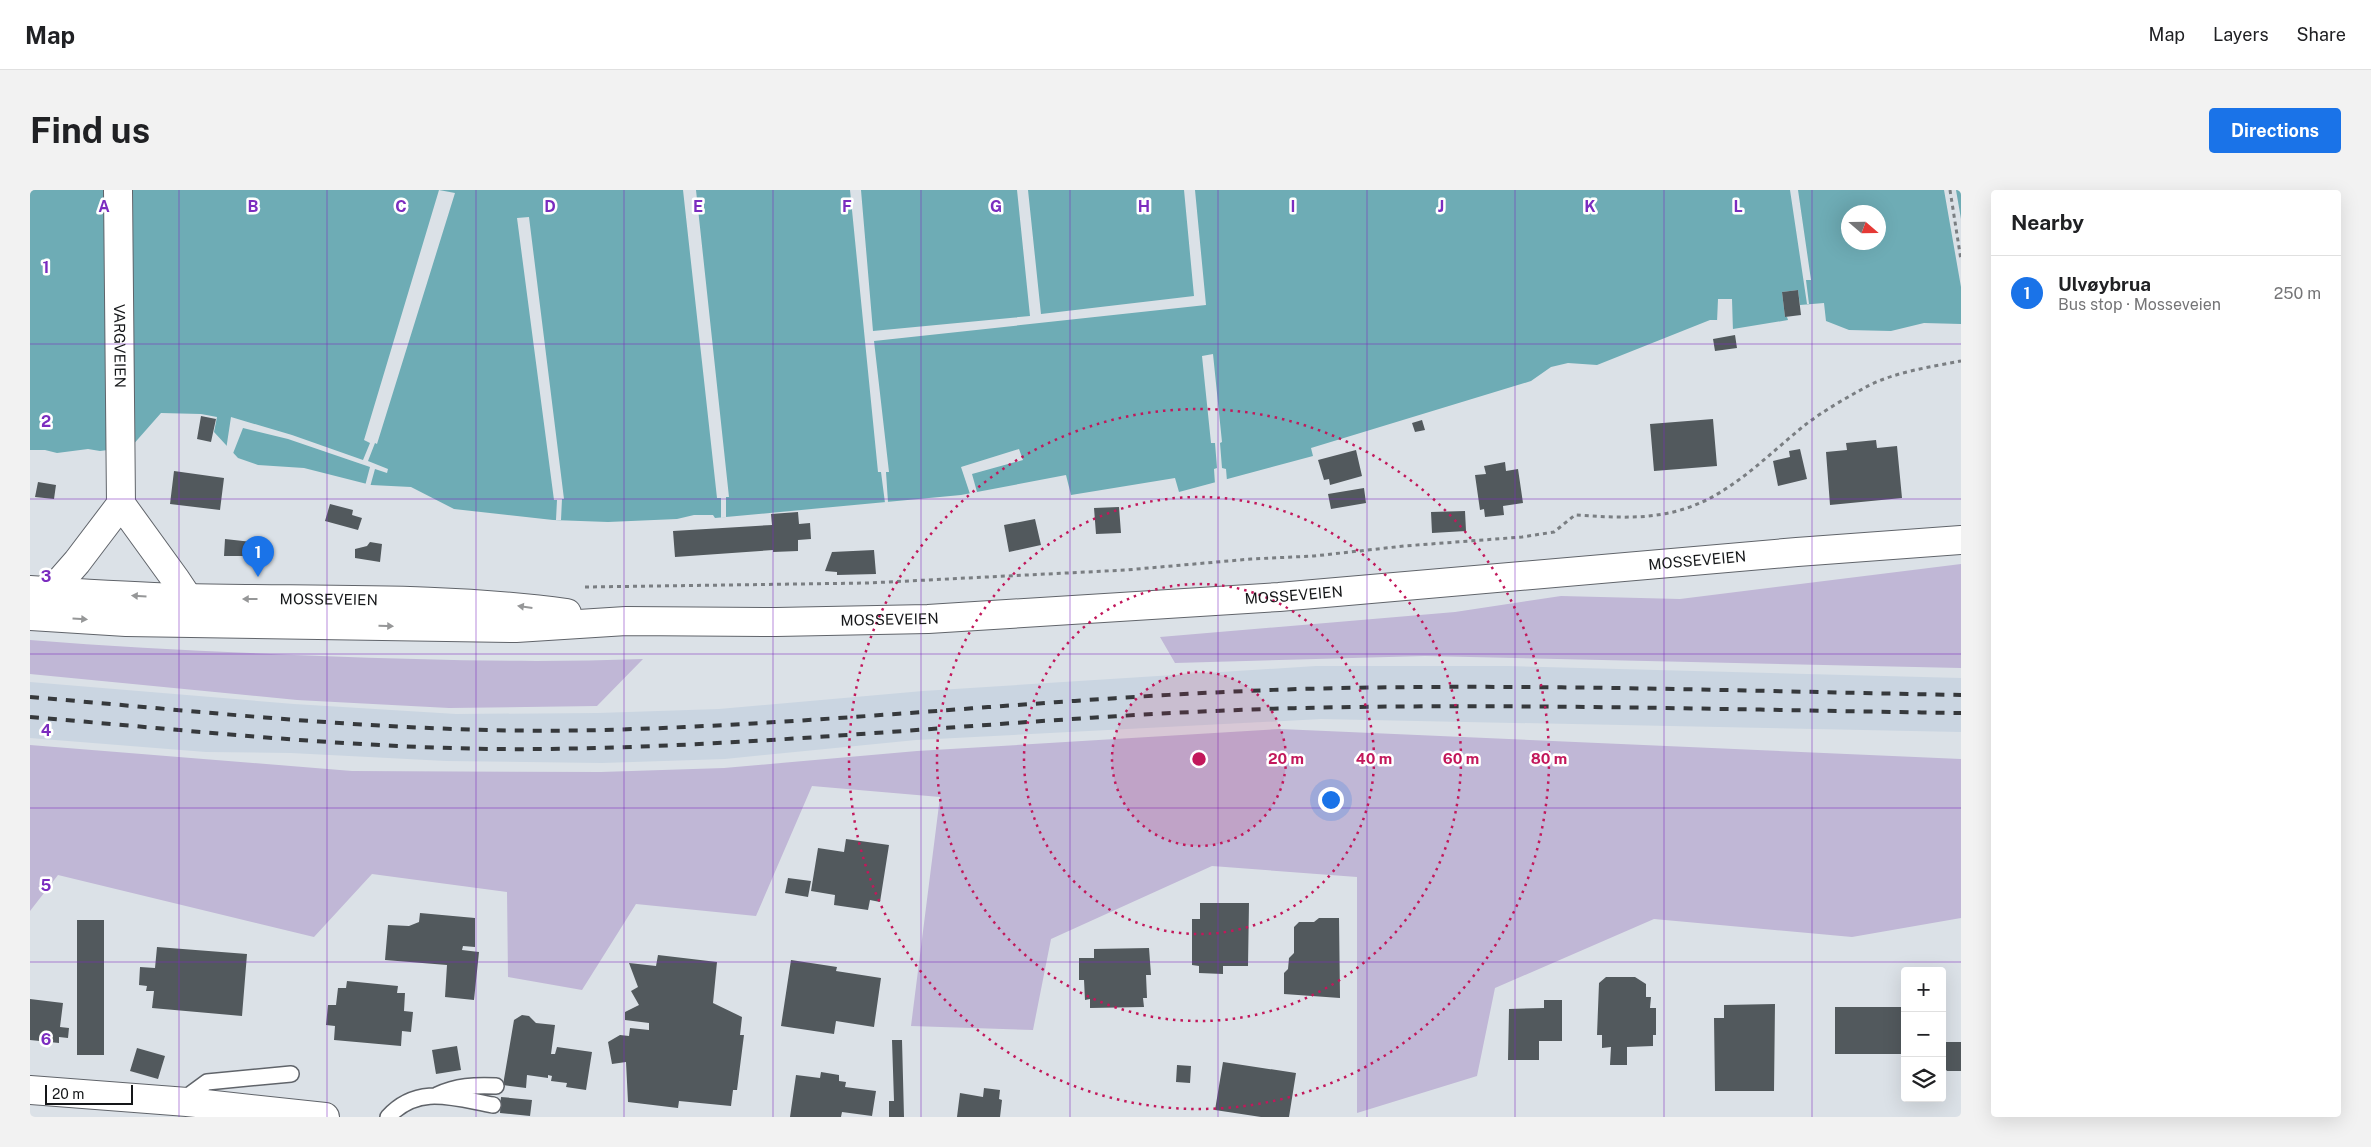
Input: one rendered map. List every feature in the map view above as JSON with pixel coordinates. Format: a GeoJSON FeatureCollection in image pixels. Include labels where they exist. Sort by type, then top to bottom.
{"type":"FeatureCollection","features":[{"type":"Feature","properties":{"kind":"main road","name":"VARGVEIEN"},"geometry":{"type":"LineString","coordinates":[[118,190],[121,504]]}},
{"type":"Feature","properties":{"kind":"main road"},"geometry":{"type":"LineString","coordinates":[[35,603],[77,562],[121,504],[192,611]]}},
{"type":"Feature","properties":{"kind":"main road","name":"MOSSEVEIEN"},"geometry":{"type":"LineString","coordinates":[[35,603],[516,628],[626,621],[776,622],[1035,613],[1279,597],[1787,552],[1961,540]]}},
{"type":"Feature","properties":{"kind":"main road"},"geometry":{"type":"LineString","coordinates":[[30,1090],[187,1102],[325,1117]]}},
{"type":"Feature","properties":{"kind":"lane"},"geometry":{"type":"LineString","coordinates":[[187,1102],[192,1093],[207,1082],[291,1074]]}},
{"type":"Feature","properties":{"kind":"lane"},"geometry":{"type":"LineString","coordinates":[[388,1117],[404,1102],[421,1097],[471,1085],[496,1086]]}},
{"type":"Feature","properties":{"kind":"lane"},"geometry":{"type":"LineString","coordinates":[[435,1095],[493,1105]]}},
{"type":"Feature","properties":{"kind":"path"},"geometry":{"type":"LineString","coordinates":[[1950,190],[1961,260]]}},
{"type":"Feature","properties":{"kind":"path"},"geometry":{"type":"LineString","coordinates":[[585,588],[868,583],[1126,570],[1251,558],[1314,556],[1404,546],[1522,537],[1554,532],[1575,515],[1610,518],[1644,516],[1693,506],[1734,485],[1807,424],[1868,386],[1912,371],[1961,361]]}},
{"type":"Feature","properties":{"kind":"shaded area"},"geometry":{"type":"Polygon","coordinates":[[[1961,564],[1961,668],[1425,656],[1175,663],[1160,637],[1455,612],[1561,596],[1680,599],[1961,564]]]}},
{"type":"Feature","properties":{"kind":"shaded area"},"geometry":{"type":"Polygon","coordinates":[[[30,640],[176,650],[402,659],[523,661],[643,659],[597,706],[449,708],[297,700],[30,674],[30,640]]]}},
{"type":"Feature","properties":{"kind":"shaded area"},"geometry":{"type":"Polygon","coordinates":[[[1316,666],[1508,666],[1961,678],[1961,732],[1321,719],[916,740],[725,759],[602,763],[446,761],[291,753],[206,752],[30,738],[30,682],[294,704],[456,714],[598,713],[719,709],[923,691],[1316,666]]]}},
{"type":"Feature","properties":{"kind":"shaded area"},"geometry":{"type":"Polygon","coordinates":[[[1280,729],[1961,759],[1961,918],[1852,937],[1654,919],[1495,988],[1477,1076],[1357,1113],[1357,877],[1212,866],[1051,939],[1033,1030],[911,1026],[940,797],[812,786],[756,916],[636,904],[582,990],[508,977],[507,892],[372,874],[314,937],[58,875],[30,911],[30,745],[352,771],[601,772],[724,768],[917,751],[1280,729]]]}},
{"type":"Feature","properties":{"kind":"water"},"geometry":{"type":"Polygon","coordinates":[[[30,190],[1961,190],[1961,324],[1924,323],[1891,331],[1849,330],[1826,321],[1824,303],[1800,305],[1798,290],[1782,292],[1785,317],[1788,320],[1733,329],[1717,320],[1710,320],[1597,365],[1568,363],[1551,367],[1531,381],[1311,448],[1313,456],[1179,492],[1175,478],[1071,495],[1066,475],[961,495],[715,518],[713,515],[694,515],[677,519],[608,522],[553,520],[454,509],[411,487],[371,485],[304,468],[258,465],[238,458],[214,432],[217,417],[201,414],[161,413],[131,447],[57,453],[45,450],[30,450],[30,190]]]}},
{"type":"Feature","properties":{"kind":"pier"},"geometry":{"type":"Polygon","coordinates":[[[439,190],[455,193],[377,444],[375,443],[368,461],[388,469],[387,473],[375,469],[370,487],[365,486],[370,467],[288,439],[243,428],[232,456],[226,450],[231,417],[292,435],[363,460],[370,443],[364,440],[439,190]]]}},
{"type":"Feature","properties":{"kind":"pier"},"geometry":{"type":"Polygon","coordinates":[[[683,190],[696,190],[729,497],[726,497],[726,517],[721,518],[721,498],[717,498],[683,190]]]}},
{"type":"Feature","properties":{"kind":"pier"},"geometry":{"type":"Polygon","coordinates":[[[850,190],[861,190],[873,331],[1030,316],[1017,190],[1028,190],[1041,314],[1194,296],[1184,190],[1195,190],[1206,305],[874,341],[889,472],[886,472],[888,502],[885,503],[881,472],[878,472],[850,190]]]}},
{"type":"Feature","properties":{"kind":"pier"},"geometry":{"type":"Polygon","coordinates":[[[1790,190],[1798,190],[1811,280],[1806,280],[1809,304],[1807,304],[1790,190]]]}},
{"type":"Feature","properties":{"kind":"pier"},"geometry":{"type":"Polygon","coordinates":[[[1944,190],[1956,190],[1961,219],[1961,287],[1944,190]]]}},
{"type":"Feature","properties":{"kind":"pier"},"geometry":{"type":"Polygon","coordinates":[[[529,217],[564,499],[562,499],[561,520],[556,520],[557,500],[554,500],[517,218],[529,217]]]}},
{"type":"Feature","properties":{"kind":"pier"},"geometry":{"type":"Polygon","coordinates":[[[1718,299],[1732,299],[1733,332],[1713,322],[1717,322],[1718,299]]]}},
{"type":"Feature","properties":{"kind":"pier"},"geometry":{"type":"Polygon","coordinates":[[[1213,354],[1222,442],[1220,443],[1222,468],[1226,469],[1227,481],[1215,484],[1214,469],[1217,468],[1215,443],[1211,443],[1202,356],[1213,354]]]}},
{"type":"Feature","properties":{"kind":"pier"},"geometry":{"type":"Polygon","coordinates":[[[1019,449],[1023,460],[972,474],[977,492],[970,494],[961,467],[1019,449]]]}},
{"type":"Feature","properties":{"kind":"building"},"geometry":{"type":"Polygon","coordinates":[[[1798,290],[1801,315],[1785,317],[1782,292],[1798,290]]]}},
{"type":"Feature","properties":{"kind":"building"},"geometry":{"type":"Polygon","coordinates":[[[1735,335],[1737,348],[1715,351],[1713,339],[1735,335]]]}},
{"type":"Feature","properties":{"kind":"building"},"geometry":{"type":"Polygon","coordinates":[[[201,416],[216,419],[211,442],[197,439],[201,416]]]}},
{"type":"Feature","properties":{"kind":"building"},"geometry":{"type":"Polygon","coordinates":[[[1713,419],[1717,466],[1654,471],[1650,424],[1713,419]]]}},
{"type":"Feature","properties":{"kind":"building"},"geometry":{"type":"Polygon","coordinates":[[[1422,420],[1425,430],[1415,432],[1412,423],[1422,420]]]}},
{"type":"Feature","properties":{"kind":"building"},"geometry":{"type":"Polygon","coordinates":[[[1876,440],[1877,448],[1897,446],[1902,498],[1830,505],[1826,452],[1847,450],[1846,443],[1876,440]]]}},
{"type":"Feature","properties":{"kind":"building"},"geometry":{"type":"Polygon","coordinates":[[[1800,449],[1807,479],[1778,486],[1773,461],[1790,457],[1789,451],[1800,449]]]}},
{"type":"Feature","properties":{"kind":"building"},"geometry":{"type":"Polygon","coordinates":[[[1356,450],[1362,476],[1330,485],[1329,479],[1324,480],[1318,460],[1356,450]]]}},
{"type":"Feature","properties":{"kind":"building"},"geometry":{"type":"Polygon","coordinates":[[[1505,462],[1506,471],[1518,469],[1523,503],[1503,506],[1504,515],[1485,517],[1484,509],[1480,510],[1475,475],[1486,474],[1484,466],[1505,462]]]}},
{"type":"Feature","properties":{"kind":"building"},"geometry":{"type":"Polygon","coordinates":[[[174,471],[224,478],[220,510],[170,504],[174,471]]]}},
{"type":"Feature","properties":{"kind":"building"},"geometry":{"type":"Polygon","coordinates":[[[38,482],[56,485],[54,499],[35,497],[38,482]]]}},
{"type":"Feature","properties":{"kind":"building"},"geometry":{"type":"Polygon","coordinates":[[[1364,488],[1366,503],[1331,509],[1328,494],[1364,488]]]}},
{"type":"Feature","properties":{"kind":"building"},"geometry":{"type":"Polygon","coordinates":[[[330,504],[353,510],[352,515],[362,518],[358,530],[325,521],[330,504]]]}},
{"type":"Feature","properties":{"kind":"building"},"geometry":{"type":"Polygon","coordinates":[[[1119,507],[1121,533],[1096,534],[1094,508],[1119,507]]]}},
{"type":"Feature","properties":{"kind":"building"},"geometry":{"type":"Polygon","coordinates":[[[1465,511],[1466,531],[1432,533],[1431,512],[1465,511]]]}},
{"type":"Feature","properties":{"kind":"building"},"geometry":{"type":"Polygon","coordinates":[[[798,512],[799,524],[810,523],[811,539],[798,540],[798,551],[773,552],[773,550],[675,557],[673,531],[772,525],[771,514],[798,512]]]}},
{"type":"Feature","properties":{"kind":"building"},"geometry":{"type":"Polygon","coordinates":[[[1035,519],[1041,545],[1009,552],[1004,525],[1035,519]]]}},
{"type":"Feature","properties":{"kind":"building"},"geometry":{"type":"Polygon","coordinates":[[[225,539],[252,542],[251,556],[224,556],[225,539]]]}},
{"type":"Feature","properties":{"kind":"building"},"geometry":{"type":"Polygon","coordinates":[[[370,542],[382,544],[380,562],[355,558],[355,549],[367,546],[370,542]]]}},
{"type":"Feature","properties":{"kind":"building"},"geometry":{"type":"Polygon","coordinates":[[[874,550],[876,574],[837,575],[837,572],[825,571],[832,552],[874,550]]]}},
{"type":"Feature","properties":{"kind":"building"},"geometry":{"type":"Polygon","coordinates":[[[846,839],[889,845],[880,902],[870,900],[868,910],[834,905],[835,895],[811,891],[818,848],[844,852],[846,839]]]}},
{"type":"Feature","properties":{"kind":"building"},"geometry":{"type":"Polygon","coordinates":[[[788,878],[811,881],[808,897],[785,893],[788,878]]]}},
{"type":"Feature","properties":{"kind":"building"},"geometry":{"type":"Polygon","coordinates":[[[1200,903],[1249,903],[1248,966],[1223,966],[1223,974],[1199,973],[1199,966],[1192,965],[1192,919],[1200,919],[1200,903]]]}},
{"type":"Feature","properties":{"kind":"building"},"geometry":{"type":"Polygon","coordinates":[[[420,913],[475,918],[475,947],[463,946],[462,950],[479,952],[474,1000],[445,997],[447,965],[385,960],[388,925],[409,926],[419,922],[420,913]]]}},
{"type":"Feature","properties":{"kind":"building"},"geometry":{"type":"Polygon","coordinates":[[[1319,918],[1339,918],[1340,998],[1284,994],[1284,973],[1288,969],[1289,958],[1294,953],[1294,927],[1299,922],[1314,922],[1319,918]]]}},
{"type":"Feature","properties":{"kind":"building"},"geometry":{"type":"Polygon","coordinates":[[[77,920],[104,920],[104,1055],[77,1055],[77,920]]]}},
{"type":"Feature","properties":{"kind":"building"},"geometry":{"type":"Polygon","coordinates":[[[157,947],[247,954],[242,1016],[152,1008],[154,991],[146,991],[147,986],[139,985],[140,967],[155,968],[157,947]]]}},
{"type":"Feature","properties":{"kind":"building"},"geometry":{"type":"Polygon","coordinates":[[[1149,948],[1151,975],[1146,975],[1147,998],[1143,998],[1144,1007],[1090,1008],[1090,999],[1085,1000],[1084,980],[1079,980],[1079,958],[1094,958],[1094,949],[1149,948]]]}},
{"type":"Feature","properties":{"kind":"building"},"geometry":{"type":"Polygon","coordinates":[[[658,955],[717,962],[713,1003],[742,1017],[740,1035],[744,1035],[737,1090],[733,1090],[731,1106],[679,1101],[678,1108],[628,1102],[626,1062],[612,1064],[608,1042],[620,1035],[629,1036],[630,1028],[649,1030],[649,1023],[625,1020],[625,1012],[639,1005],[631,991],[638,987],[629,963],[656,966],[658,955]]]}},
{"type":"Feature","properties":{"kind":"building"},"geometry":{"type":"Polygon","coordinates":[[[791,960],[837,967],[836,971],[881,978],[874,1027],[836,1021],[834,1034],[781,1026],[791,960]]]}},
{"type":"Feature","properties":{"kind":"building"},"geometry":{"type":"Polygon","coordinates":[[[1606,977],[1635,977],[1646,984],[1646,997],[1651,997],[1650,1008],[1656,1008],[1656,1035],[1653,1035],[1653,1046],[1627,1047],[1627,1065],[1610,1065],[1611,1047],[1602,1048],[1602,1035],[1597,1035],[1599,983],[1606,977]]]}},
{"type":"Feature","properties":{"kind":"building"},"geometry":{"type":"Polygon","coordinates":[[[347,981],[398,986],[397,993],[405,993],[404,1011],[413,1012],[411,1032],[402,1031],[401,1046],[334,1040],[335,1026],[326,1025],[328,1005],[336,1005],[338,988],[346,988],[347,981]]]}},
{"type":"Feature","properties":{"kind":"building"},"geometry":{"type":"Polygon","coordinates":[[[30,999],[63,1003],[60,1027],[69,1028],[68,1038],[59,1037],[59,1043],[30,1040],[30,999]]]}},
{"type":"Feature","properties":{"kind":"building"},"geometry":{"type":"Polygon","coordinates":[[[1544,1000],[1562,1000],[1562,1041],[1539,1041],[1539,1060],[1508,1060],[1509,1009],[1544,1008],[1544,1000]]]}},
{"type":"Feature","properties":{"kind":"building"},"geometry":{"type":"Polygon","coordinates":[[[1775,1004],[1774,1091],[1715,1091],[1714,1018],[1724,1018],[1724,1005],[1775,1004]]]}},
{"type":"Feature","properties":{"kind":"building"},"geometry":{"type":"Polygon","coordinates":[[[1835,1007],[1901,1007],[1901,1054],[1835,1054],[1835,1007]]]}},
{"type":"Feature","properties":{"kind":"building"},"geometry":{"type":"Polygon","coordinates":[[[522,1015],[529,1016],[536,1023],[555,1025],[551,1054],[555,1054],[557,1047],[592,1052],[586,1090],[566,1087],[567,1083],[551,1081],[552,1076],[548,1075],[548,1078],[527,1075],[526,1088],[503,1085],[514,1020],[522,1015]]]}},
{"type":"Feature","properties":{"kind":"building"},"geometry":{"type":"Polygon","coordinates":[[[892,1040],[902,1040],[904,1117],[889,1117],[889,1101],[894,1101],[892,1040]]]}},
{"type":"Feature","properties":{"kind":"building"},"geometry":{"type":"Polygon","coordinates":[[[1946,1042],[1961,1042],[1961,1071],[1946,1070],[1946,1042]]]}},
{"type":"Feature","properties":{"kind":"building"},"geometry":{"type":"Polygon","coordinates":[[[457,1046],[461,1070],[436,1074],[432,1050],[457,1046]]]}},
{"type":"Feature","properties":{"kind":"building"},"geometry":{"type":"Polygon","coordinates":[[[137,1048],[165,1056],[158,1079],[130,1071],[137,1048]]]}},
{"type":"Feature","properties":{"kind":"building"},"geometry":{"type":"Polygon","coordinates":[[[1223,1062],[1296,1073],[1289,1117],[1261,1117],[1215,1110],[1223,1062]]]}},
{"type":"Feature","properties":{"kind":"building"},"geometry":{"type":"Polygon","coordinates":[[[1177,1065],[1191,1066],[1190,1083],[1176,1082],[1177,1065]]]}},
{"type":"Feature","properties":{"kind":"building"},"geometry":{"type":"Polygon","coordinates":[[[821,1072],[839,1075],[839,1081],[846,1082],[845,1087],[876,1091],[872,1116],[842,1112],[841,1117],[790,1117],[796,1075],[820,1078],[821,1072]]]}},
{"type":"Feature","properties":{"kind":"building"},"geometry":{"type":"Polygon","coordinates":[[[984,1088],[1000,1090],[999,1099],[1002,1100],[1000,1117],[957,1117],[960,1093],[983,1097],[984,1088]]]}},
{"type":"Feature","properties":{"kind":"building"},"geometry":{"type":"Polygon","coordinates":[[[501,1097],[532,1100],[530,1116],[500,1113],[501,1097]]]}},
{"type":"Feature","properties":{"kind":"railway"},"geometry":{"type":"LineString","coordinates":[[30,697],[244,716],[387,726],[530,731],[689,727],[1125,698],[1300,689],[1548,687],[1961,695]]}},
{"type":"Feature","properties":{"kind":"railway"},"geometry":{"type":"LineString","coordinates":[[30,717],[222,734],[415,747],[544,749],[639,747],[733,742],[1206,711],[1300,708],[1548,707],[1961,713]]}},
{"type":"Feature","properties":{"kind":"place","name":"Ulvøybrua"},"geometry":{"type":"Point","coordinates":[258,577]}}]}
